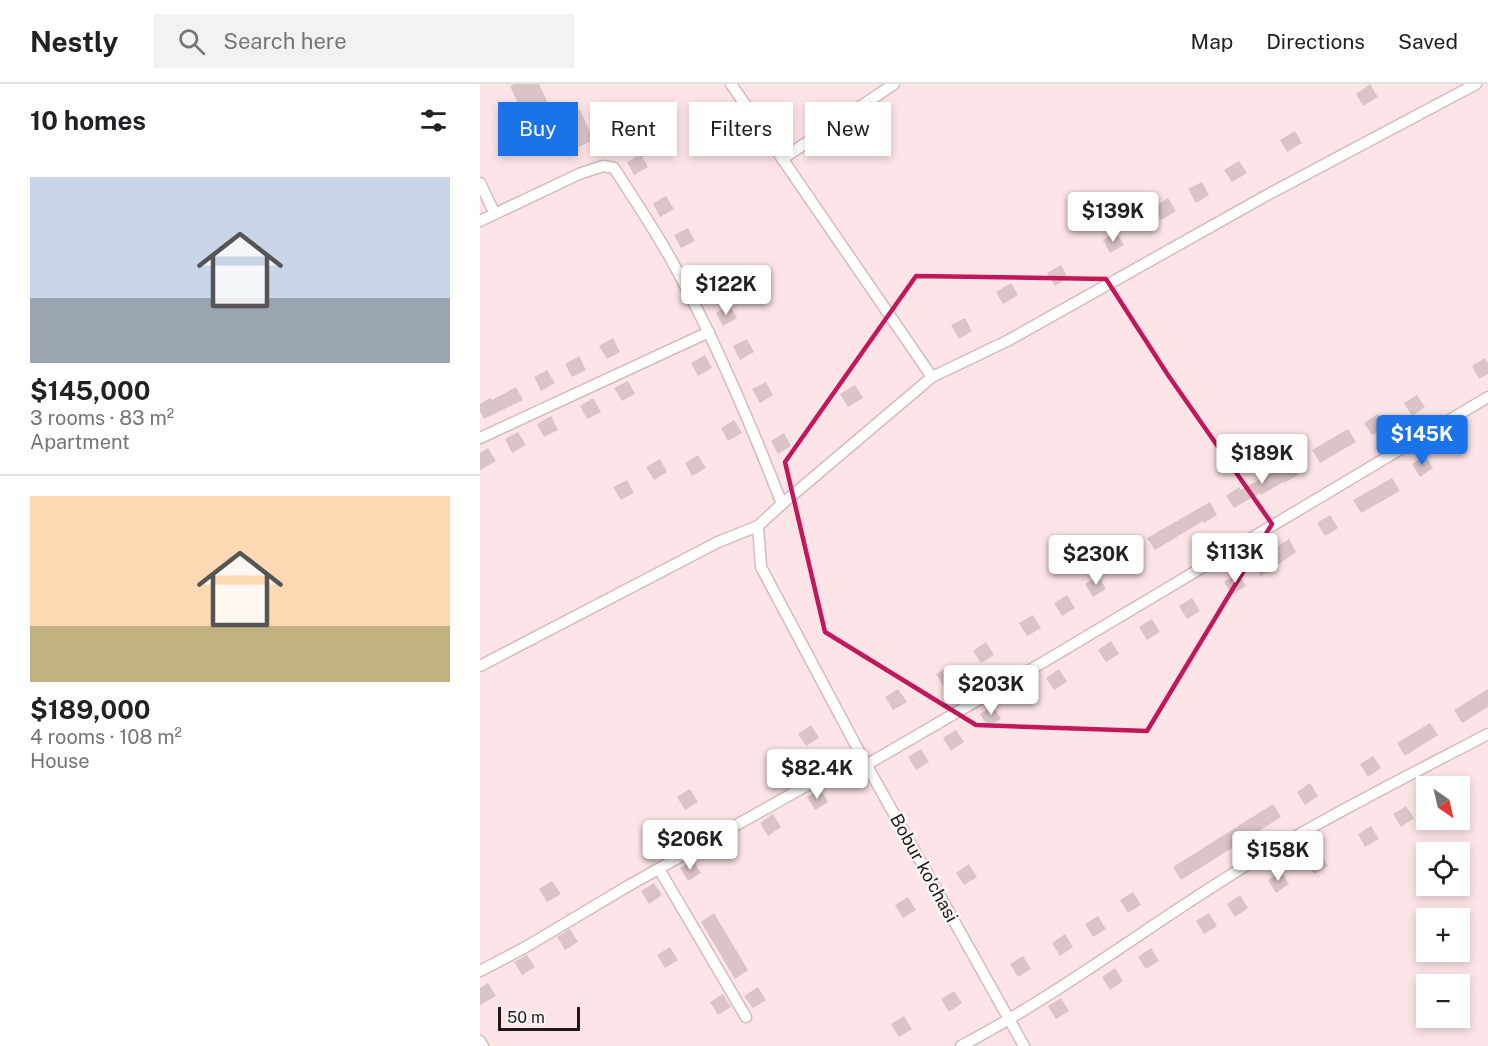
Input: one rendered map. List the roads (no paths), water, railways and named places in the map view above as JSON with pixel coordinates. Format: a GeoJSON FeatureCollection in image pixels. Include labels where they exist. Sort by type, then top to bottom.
{"type":"FeatureCollection","features":[{"type":"Feature","properties":{"kind":"street"},"geometry":{"type":"LineString","coordinates":[[731,84],[932,377]]}},
{"type":"Feature","properties":{"kind":"street"},"geometry":{"type":"LineString","coordinates":[[782,159],[894,84]]}},
{"type":"Feature","properties":{"kind":"street"},"geometry":{"type":"LineString","coordinates":[[480,666],[718,542],[758,526],[932,377],[1010,340],[1269,195],[1476,84]]}},
{"type":"Feature","properties":{"kind":"street"},"geometry":{"type":"LineString","coordinates":[[480,221],[579,174],[603,166],[614,168],[680,275],[709,332],[735,388],[782,504]]}},
{"type":"Feature","properties":{"kind":"street"},"geometry":{"type":"LineString","coordinates":[[480,183],[495,214]]}},
{"type":"Feature","properties":{"kind":"street"},"geometry":{"type":"LineString","coordinates":[[480,438],[709,332]]}},
{"type":"Feature","properties":{"kind":"street"},"geometry":{"type":"LineString","coordinates":[[480,971],[524,948],[659,869],[1068,648],[1488,397]]}},
{"type":"Feature","properties":{"kind":"street","name":"Bobur ko'chasi"},"geometry":{"type":"LineString","coordinates":[[758,526],[761,567],[864,760],[1024,1046]]}},
{"type":"Feature","properties":{"kind":"street"},"geometry":{"type":"LineString","coordinates":[[961,1046],[1010,1021],[1236,872],[1307,830],[1488,734]]}},
{"type":"Feature","properties":{"kind":"street"},"geometry":{"type":"LineString","coordinates":[[659,869],[746,1017]]}},
{"type":"Feature","properties":{"kind":"street"},"geometry":{"type":"LineString","coordinates":[[480,1041],[483,1046]]}}]}
